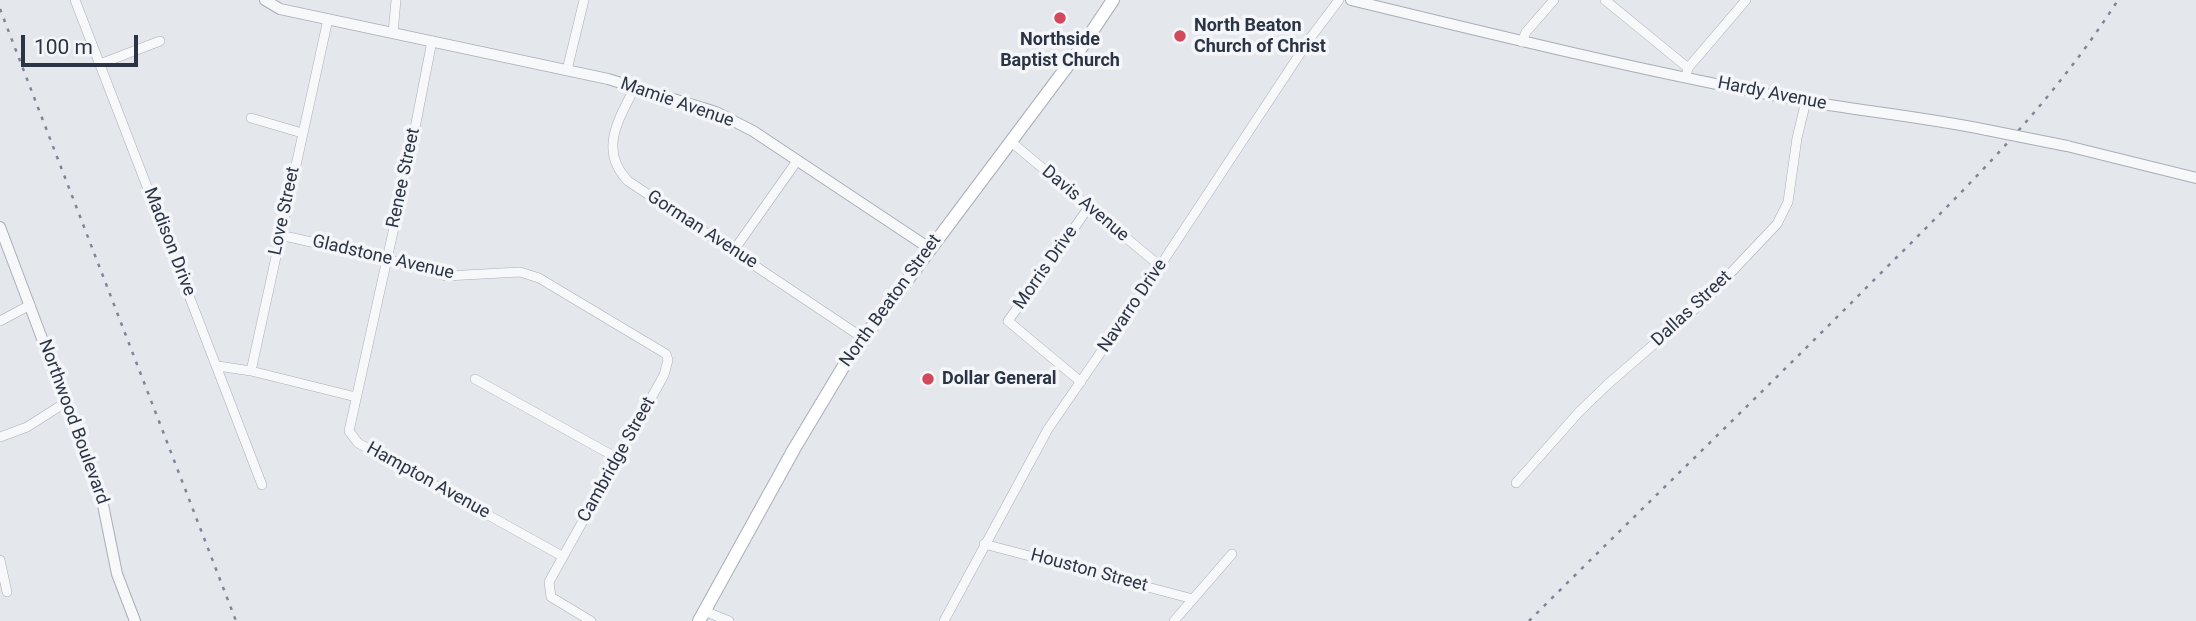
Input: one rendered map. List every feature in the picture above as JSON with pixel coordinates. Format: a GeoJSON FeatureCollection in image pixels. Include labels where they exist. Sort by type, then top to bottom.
{"type":"FeatureCollection","features":[{"type":"Feature","properties":{"kind":"main road","name":"North Beaton Street"},"geometry":{"type":"LineString","coordinates":[[702,616],[831,385],[929,248],[1081,48],[1113,0]]}},
{"type":"Feature","properties":{"kind":"street","name":"Madison Drive"},"geometry":{"type":"LineString","coordinates":[[75,0],[262,485]]}},
{"type":"Feature","properties":{"kind":"street","name":"Mamie Avenue"},"geometry":{"type":"LineString","coordinates":[[265,0],[280,9],[635,87],[733,120],[929,248]]}},
{"type":"Feature","properties":{"kind":"street"},"geometry":{"type":"LineString","coordinates":[[393,33],[396,0]]}},
{"type":"Feature","properties":{"kind":"street"},"geometry":{"type":"LineString","coordinates":[[567,70],[584,0]]}},
{"type":"Feature","properties":{"kind":"street","name":"Navarro Drive"},"geometry":{"type":"LineString","coordinates":[[944,621],[1048,429],[1160,266],[1311,37],[1339,0]]}},
{"type":"Feature","properties":{"kind":"street","name":"Hardy Avenue"},"geometry":{"type":"LineString","coordinates":[[1350,0],[1522,42],[1687,72],[1807,101],[1943,121],[2067,146],[2196,178]]}},
{"type":"Feature","properties":{"kind":"street"},"geometry":{"type":"LineString","coordinates":[[1522,42],[1526,32],[1554,0]]}},
{"type":"Feature","properties":{"kind":"street"},"geometry":{"type":"LineString","coordinates":[[1605,0],[1687,72],[1746,0]]}},
{"type":"Feature","properties":{"kind":"street","name":"Love Street"},"geometry":{"type":"LineString","coordinates":[[250,371],[328,19]]}},
{"type":"Feature","properties":{"kind":"street"},"geometry":{"type":"LineString","coordinates":[[100,64],[160,41]]}},
{"type":"Feature","properties":{"kind":"street","name":"Renee Street"},"geometry":{"type":"LineString","coordinates":[[356,397],[432,41]]}},
{"type":"Feature","properties":{"kind":"street","name":"Gorman Avenue"},"geometry":{"type":"LineString","coordinates":[[635,87],[614,127],[612,148],[618,171],[628,181],[863,338]]}},
{"type":"Feature","properties":{"kind":"street","name":"Dallas Street"},"geometry":{"type":"LineString","coordinates":[[1516,484],[1579,412],[1705,300],[1777,224],[1788,202],[1797,138],[1807,101]]}},
{"type":"Feature","properties":{"kind":"street"},"geometry":{"type":"LineString","coordinates":[[251,118],[302,133]]}},
{"type":"Feature","properties":{"kind":"street","name":"Davis Avenue"},"geometry":{"type":"LineString","coordinates":[[1010,141],[1160,266]]}},
{"type":"Feature","properties":{"kind":"street"},"geometry":{"type":"LineString","coordinates":[[734,250],[797,161]]}},
{"type":"Feature","properties":{"kind":"street","name":"Morris Drive"},"geometry":{"type":"LineString","coordinates":[[1081,382],[1008,321],[1089,207]]}},
{"type":"Feature","properties":{"kind":"street","name":"Northwood Boulevard"},"geometry":{"type":"LineString","coordinates":[[0,227],[102,495],[117,574],[135,621]]}},
{"type":"Feature","properties":{"kind":"street","name":"Gladstone Avenue"},"geometry":{"type":"LineString","coordinates":[[279,235],[387,258],[446,275],[520,272],[539,278],[662,350],[668,362]]}},
{"type":"Feature","properties":{"kind":"street"},"geometry":{"type":"LineString","coordinates":[[0,321],[30,305]]}},
{"type":"Feature","properties":{"kind":"street","name":"Cambridge Street"},"geometry":{"type":"LineString","coordinates":[[591,621],[551,597],[549,582],[664,376],[668,362]]}},
{"type":"Feature","properties":{"kind":"street"},"geometry":{"type":"LineString","coordinates":[[218,366],[250,371],[356,397]]}},
{"type":"Feature","properties":{"kind":"street"},"geometry":{"type":"LineString","coordinates":[[475,379],[617,458]]}},
{"type":"Feature","properties":{"kind":"street","name":"Hampton Avenue"},"geometry":{"type":"LineString","coordinates":[[356,397],[349,431],[358,443],[562,556]]}},
{"type":"Feature","properties":{"kind":"street"},"geometry":{"type":"LineString","coordinates":[[0,437],[27,427],[68,401]]}},
{"type":"Feature","properties":{"kind":"street","name":"Houston Street"},"geometry":{"type":"LineString","coordinates":[[984,544],[1193,599]]}},
{"type":"Feature","properties":{"kind":"street"},"geometry":{"type":"LineString","coordinates":[[1174,621],[1232,554]]}},
{"type":"Feature","properties":{"kind":"street"},"geometry":{"type":"LineString","coordinates":[[0,560],[7,592]]}},
{"type":"Feature","properties":{"kind":"street"},"geometry":{"type":"LineString","coordinates":[[702,616],[729,621]]}},
{"type":"Feature","properties":{"kind":"railway"},"geometry":{"type":"LineString","coordinates":[[1529,621],[1973,180],[2035,112],[2118,0]]}},
{"type":"Feature","properties":{"kind":"railway"},"geometry":{"type":"LineString","coordinates":[[0,9],[236,621]]}},
{"type":"Feature","properties":{"kind":"place","name":"Northside Baptist Church"},"geometry":{"type":"Point","coordinates":[1060,18]}},
{"type":"Feature","properties":{"kind":"place","name":"North Beaton Church of Christ"},"geometry":{"type":"Point","coordinates":[1180,36]}},
{"type":"Feature","properties":{"kind":"place","name":"Dollar General"},"geometry":{"type":"Point","coordinates":[928,379]}}]}
